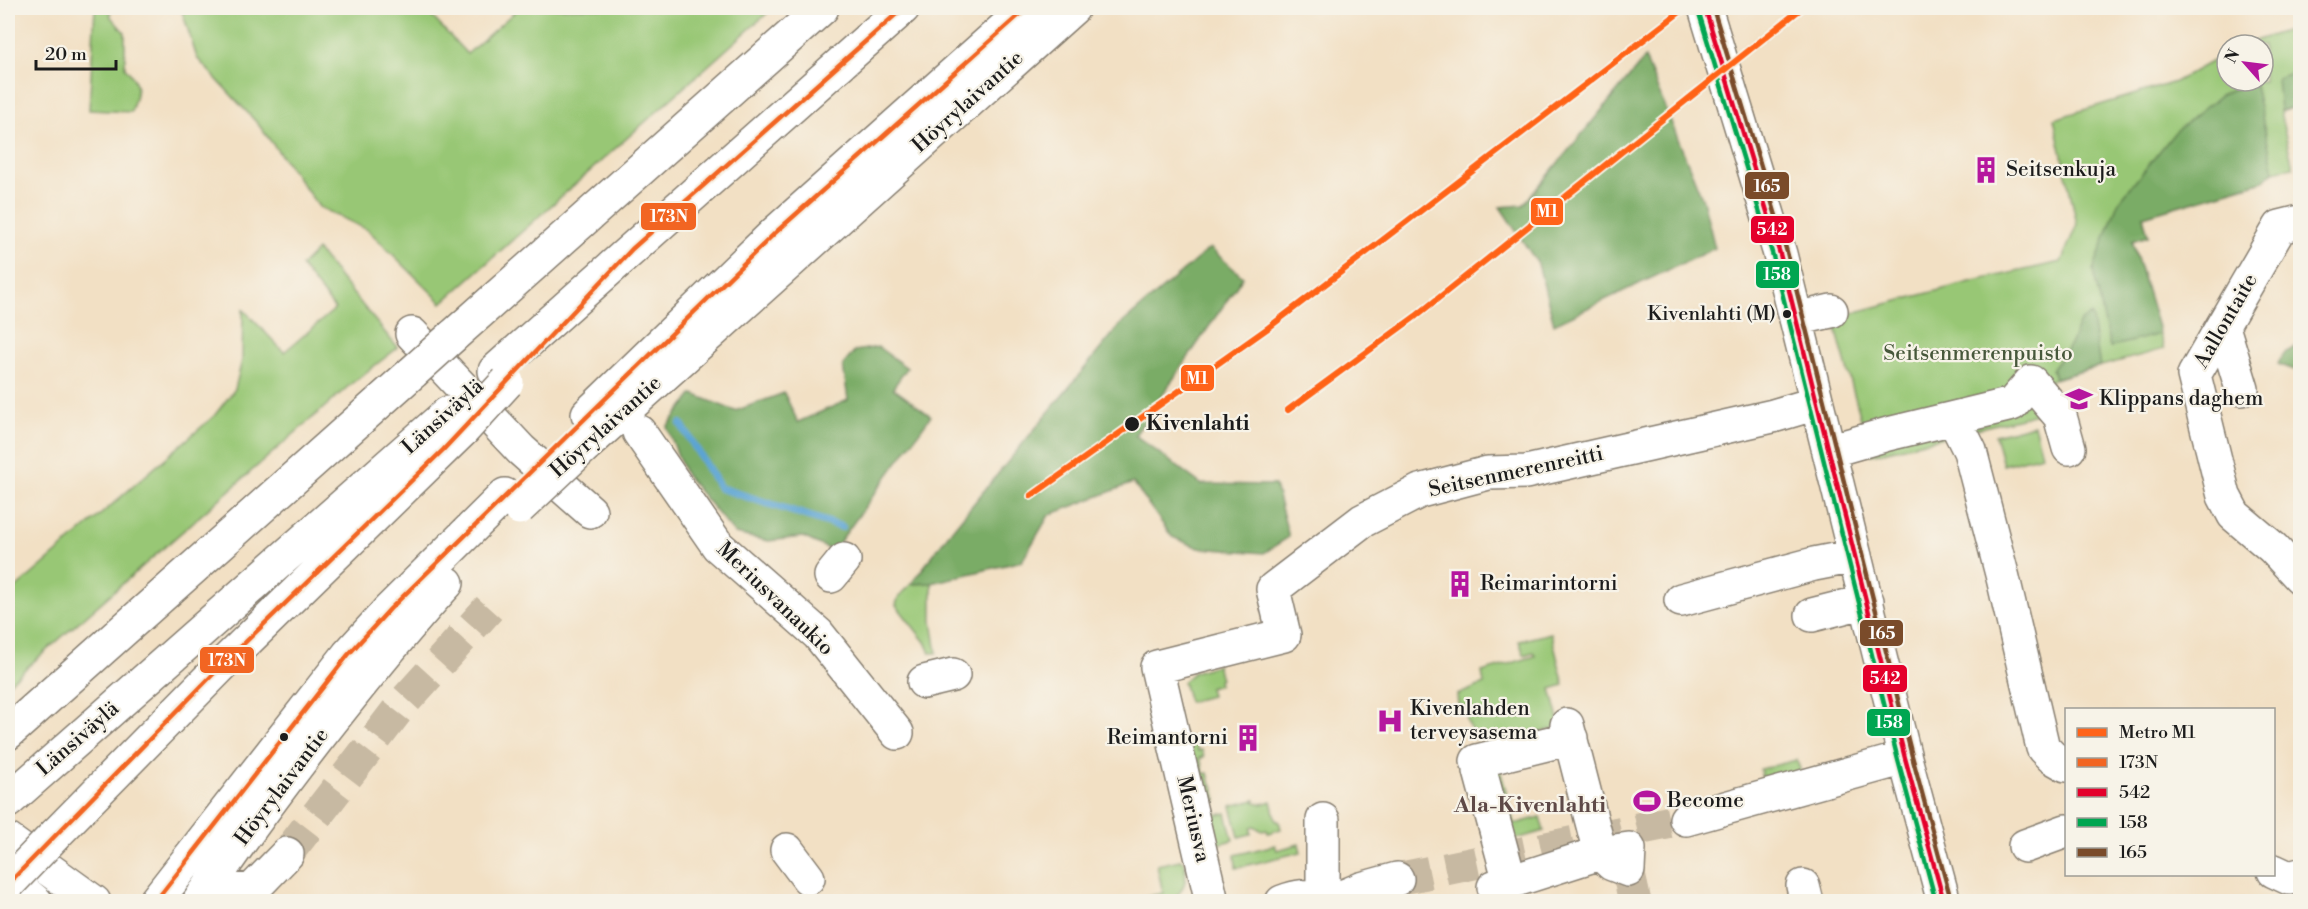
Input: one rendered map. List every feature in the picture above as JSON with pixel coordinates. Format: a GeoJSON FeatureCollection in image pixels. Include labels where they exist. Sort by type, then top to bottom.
{"type":"FeatureCollection","features":[{"type":"Feature","properties":{"kind":"main road"},"geometry":{"type":"LineString","coordinates":[[8,733],[822,8]]}},
{"type":"Feature","properties":{"kind":"main road","name":"Länsiväylä"},"geometry":{"type":"LineString","coordinates":[[10,799],[455,421],[632,249],[903,8]]}},
{"type":"Feature","properties":{"kind":"main road","name":"Höyrylaivantie"},"geometry":{"type":"LineString","coordinates":[[155,902],[348,655],[390,609],[512,501],[577,439],[775,233],[1027,8]]}},
{"type":"Feature","properties":{"kind":"main road","name":"Höyrylaivantie"},"geometry":{"type":"LineString","coordinates":[[577,439],[1073,8]]}},
{"type":"Feature","properties":{"kind":"main road"},"geometry":{"type":"LineString","coordinates":[[1705,8],[1780,254],[1905,758],[1944,902]]}},
{"type":"Feature","properties":{"kind":"main road","name":"Aallontaite"},"geometry":{"type":"LineString","coordinates":[[2301,222],[2280,227],[2194,375],[2224,496],[2234,514],[2301,578]]}},
{"type":"Feature","properties":{"kind":"main road"},"geometry":{"type":"LineString","coordinates":[[1796,319],[1831,311]]}},
{"type":"Feature","properties":{"kind":"main road"},"geometry":{"type":"LineString","coordinates":[[2223,327],[2242,389]]}},
{"type":"Feature","properties":{"kind":"main road"},"geometry":{"type":"LineString","coordinates":[[412,334],[521,450],[590,511]]}},
{"type":"Feature","properties":{"kind":"main road"},"geometry":{"type":"LineString","coordinates":[[1829,452],[1860,442],[2012,404],[2031,382],[2060,416],[2069,448]]}},
{"type":"Feature","properties":{"kind":"main road","name":"Seitsenmerenreitti"},"geometry":{"type":"LineString","coordinates":[[1157,667],[1284,636],[1273,589],[1362,521],[1420,491],[1488,474],[1526,472],[1773,416],[1817,403]]}},
{"type":"Feature","properties":{"kind":"main road"},"geometry":{"type":"LineString","coordinates":[[1954,419],[1970,451],[2043,748],[2052,757],[2065,764]]}},
{"type":"Feature","properties":{"kind":"main road"},"geometry":{"type":"LineString","coordinates":[[8,884],[225,662],[455,421]]}},
{"type":"Feature","properties":{"kind":"main road","name":"Meriusvanaukio"},"geometry":{"type":"LineString","coordinates":[[639,432],[718,546],[818,634],[897,734]]}},
{"type":"Feature","properties":{"kind":"main road","name":"Höyrylaivantie"},"geometry":{"type":"LineString","coordinates":[[201,898],[285,781],[402,632],[512,501]]}},
{"type":"Feature","properties":{"kind":"main road"},"geometry":{"type":"LineString","coordinates":[[1681,600],[1814,564],[1855,556]]}},
{"type":"Feature","properties":{"kind":"main road"},"geometry":{"type":"LineString","coordinates":[[1812,615],[1867,601]]}},
{"type":"Feature","properties":{"kind":"main road","name":"Meriusva"},"geometry":{"type":"LineString","coordinates":[[1157,667],[1212,902]]}},
{"type":"Feature","properties":{"kind":"main road"},"geometry":{"type":"LineString","coordinates":[[1569,732],[1619,857],[1502,885],[1479,766],[1569,732]]}},
{"type":"Feature","properties":{"kind":"main road"},"geometry":{"type":"LineString","coordinates":[[1686,819],[1905,758]]}},
{"type":"Feature","properties":{"kind":"main road"},"geometry":{"type":"LineString","coordinates":[[1282,902],[1306,896],[1322,902],[1323,820]]}},
{"type":"Feature","properties":{"kind":"main road"},"geometry":{"type":"LineString","coordinates":[[2025,846],[2065,832]]}},
{"type":"Feature","properties":{"kind":"main road"},"geometry":{"type":"LineString","coordinates":[[8,840],[94,902]]}},
{"type":"Feature","properties":{"kind":"main road"},"geometry":{"type":"LineString","coordinates":[[787,850],[808,878]]}},
{"type":"Feature","properties":{"kind":"main road"},"geometry":{"type":"LineString","coordinates":[[201,898],[253,889],[287,854]]}},
{"type":"Feature","properties":{"kind":"main road"},"geometry":{"type":"LineString","coordinates":[[2275,871],[2289,878],[2301,875]]}},
{"type":"Feature","properties":{"kind":"main road"},"geometry":{"type":"LineString","coordinates":[[8,879],[36,902]]}},
{"type":"Feature","properties":{"kind":"main road"},"geometry":{"type":"LineString","coordinates":[[1330,902],[1361,889],[1397,879]]}},
{"type":"Feature","properties":{"kind":"green space"},"geometry":{"type":"Polygon","coordinates":[[[95,8],[110,8],[111,17],[125,33],[125,67],[134,79],[137,88],[131,112],[89,110],[95,8]]]}},
{"type":"Feature","properties":{"kind":"green space"},"geometry":{"type":"Polygon","coordinates":[[[181,8],[424,8],[467,54],[519,8],[773,8],[442,303],[368,230],[319,207],[258,124],[197,58],[181,8]]]}},
{"type":"Feature","properties":{"kind":"green space","name":"Seitsenmerenpuisto"},"geometry":{"type":"Polygon","coordinates":[[[2300,26],[2300,105],[2280,112],[2293,167],[2274,171],[2263,181],[2143,216],[2148,236],[2132,240],[2164,349],[2050,380],[2057,409],[1871,455],[1833,318],[1974,281],[2061,262],[2077,224],[2054,119],[2175,82],[2215,60],[2215,93],[2275,93],[2275,34],[2300,26]]]}},
{"type":"Feature","properties":{"kind":"green space"},"geometry":{"type":"Polygon","coordinates":[[[1645,58],[1703,200],[1715,248],[1554,324],[1538,264],[1500,207],[1523,205],[1645,58]]]}},
{"type":"Feature","properties":{"kind":"green space"},"geometry":{"type":"Polygon","coordinates":[[[2300,70],[2300,105],[2280,111],[2277,78],[2300,70]]]}},
{"type":"Feature","properties":{"kind":"green space"},"geometry":{"type":"Polygon","coordinates":[[[2257,93],[2274,171],[2263,181],[2143,216],[2148,236],[2132,241],[2160,334],[2110,347],[2093,270],[2118,203],[2175,132],[2221,95],[2257,93]]]}},
{"type":"Feature","properties":{"kind":"green space"},"geometry":{"type":"Polygon","coordinates":[[[1210,248],[1243,277],[1135,435],[1201,484],[1275,485],[1289,537],[1264,553],[1199,548],[1172,537],[1133,483],[1049,515],[1022,561],[932,583],[911,584],[951,531],[1120,325],[1210,248]]]}},
{"type":"Feature","properties":{"kind":"green space"},"geometry":{"type":"Polygon","coordinates":[[[317,250],[397,347],[395,350],[351,384],[8,684],[8,595],[214,416],[235,389],[242,360],[243,309],[284,352],[335,309],[301,266],[317,250]]]}},
{"type":"Feature","properties":{"kind":"green space"},"geometry":{"type":"Polygon","coordinates":[[[2091,314],[2100,366],[2055,378],[2052,369],[2070,345],[2080,322],[2091,314]]]}},
{"type":"Feature","properties":{"kind":"green space"},"geometry":{"type":"Polygon","coordinates":[[[2300,344],[2300,372],[2278,364],[2283,354],[2300,344]]]}},
{"type":"Feature","properties":{"kind":"green space"},"geometry":{"type":"Polygon","coordinates":[[[878,347],[907,368],[893,388],[931,416],[833,551],[803,537],[768,541],[735,534],[685,474],[667,427],[693,394],[735,411],[784,393],[798,422],[848,400],[843,365],[855,351],[878,347]]]}},
{"type":"Feature","properties":{"kind":"green space"},"geometry":{"type":"Polygon","coordinates":[[[2034,425],[2042,455],[2003,465],[1995,435],[2034,425]]]}},
{"type":"Feature","properties":{"kind":"green space"},"geometry":{"type":"Polygon","coordinates":[[[932,583],[932,621],[937,653],[930,653],[925,642],[896,605],[898,598],[911,584],[932,583]]]}},
{"type":"Feature","properties":{"kind":"green space"},"geometry":{"type":"Polygon","coordinates":[[[1551,633],[1564,685],[1551,689],[1561,727],[1486,747],[1484,738],[1476,739],[1467,721],[1466,707],[1458,705],[1457,695],[1484,684],[1482,672],[1535,656],[1534,652],[1524,655],[1519,641],[1551,633]]]}},
{"type":"Feature","properties":{"kind":"green space"},"geometry":{"type":"Polygon","coordinates":[[[1217,665],[1221,679],[1218,680],[1219,685],[1209,688],[1211,696],[1189,702],[1183,682],[1194,672],[1217,665]]]}},
{"type":"Feature","properties":{"kind":"green space"},"geometry":{"type":"Polygon","coordinates":[[[1198,736],[1199,739],[1195,741],[1198,751],[1202,750],[1204,757],[1200,758],[1204,774],[1208,773],[1211,785],[1213,785],[1217,800],[1213,802],[1217,815],[1226,813],[1233,840],[1210,846],[1183,740],[1198,736]]]}},
{"type":"Feature","properties":{"kind":"green space"},"geometry":{"type":"Polygon","coordinates":[[[1797,760],[1801,773],[1763,782],[1760,769],[1797,760]]]}},
{"type":"Feature","properties":{"kind":"green space"},"geometry":{"type":"Polygon","coordinates":[[[1498,762],[1515,824],[1540,817],[1544,831],[1506,842],[1485,765],[1498,762]]]}},
{"type":"Feature","properties":{"kind":"green space"},"geometry":{"type":"Polygon","coordinates":[[[1255,800],[1262,804],[1271,801],[1276,821],[1279,821],[1281,829],[1268,833],[1267,830],[1262,831],[1254,826],[1251,828],[1251,834],[1239,837],[1231,806],[1255,800]]]}},
{"type":"Feature","properties":{"kind":"green space"},"geometry":{"type":"Polygon","coordinates":[[[1299,844],[1301,852],[1236,868],[1235,855],[1275,845],[1277,850],[1299,844]]]}},
{"type":"Feature","properties":{"kind":"green space"},"geometry":{"type":"Polygon","coordinates":[[[1180,860],[1184,862],[1186,874],[1183,888],[1172,901],[1129,901],[1163,893],[1157,865],[1180,860]]]}},
{"type":"Feature","properties":{"kind":"waterway"},"geometry":{"type":"LineString","coordinates":[[681,424],[720,488],[842,527]]}},
{"type":"Feature","properties":{"kind":"tunnel"},"geometry":{"type":"LineString","coordinates":[[287,854],[403,703],[489,608]]}},
{"type":"Feature","properties":{"kind":"tunnel"},"geometry":{"type":"LineString","coordinates":[[1397,879],[1686,819]]}},
{"type":"Feature","properties":{"kind":"tunnel"},"geometry":{"type":"LineString","coordinates":[[1628,870],[1635,902]]}},
{"type":"Feature","properties":{"kind":"metro line","name":"M1"},"geometry":{"type":"LineString","coordinates":[[1031,496],[1268,328],[1685,8]]}},
{"type":"Feature","properties":{"kind":"metro line","name":"M1"},"geometry":{"type":"LineString","coordinates":[[1288,410],[1416,316],[1802,8]]}},
{"type":"Feature","properties":{"kind":"transit line","name":"173N"},"geometry":{"type":"LineString","coordinates":[[8,884],[225,662],[443,450],[632,249],[903,8]]}},
{"type":"Feature","properties":{"kind":"transit line","name":"173N"},"geometry":{"type":"LineString","coordinates":[[155,902],[348,655],[390,609],[775,233],[1027,8]]}},
{"type":"Feature","properties":{"kind":"transit line","name":"542"},"geometry":{"type":"LineString","coordinates":[[1705,8],[1780,254],[1905,758],[1944,902]]}},
{"type":"Feature","properties":{"kind":"transit line","name":"165"},"geometry":{"type":"LineString","coordinates":[[1713,8],[1787,252],[1912,756],[1951,900]]}},
{"type":"Feature","properties":{"kind":"transit line","name":"158"},"geometry":{"type":"LineString","coordinates":[[1698,10],[1773,256],[1898,760],[1936,902]]}},
{"type":"Feature","properties":{"kind":"place","name":"Seitsenkuja"},"geometry":{"type":"Point","coordinates":[1986,170]}},
{"type":"Feature","properties":{"kind":"place","name":"Kivenlahti (M)"},"geometry":{"type":"Point","coordinates":[1787,314]}},
{"type":"Feature","properties":{"kind":"place","name":"Klippans daghem"},"geometry":{"type":"Point","coordinates":[2079,399]}},
{"type":"Feature","properties":{"kind":"place","name":"Kivenlahti"},"geometry":{"type":"Point","coordinates":[1132,424]}},
{"type":"Feature","properties":{"kind":"place","name":"Reimarintorni"},"geometry":{"type":"Point","coordinates":[1460,584]}},
{"type":"Feature","properties":{"kind":"place","name":"Kivenlahden terveysasema"},"geometry":{"type":"Point","coordinates":[1390,721]}},
{"type":"Feature","properties":{"kind":"place","name":"Reimantorni"},"geometry":{"type":"Point","coordinates":[1248,738]}},
{"type":"Feature","properties":{"kind":"place","name":"Become"},"geometry":{"type":"Point","coordinates":[1647,801]}},
{"type":"Feature","properties":{"kind":"district","name":"Ala-Kivenlahti"},"geometry":{"type":"Point","coordinates":[1530,805]}}]}
